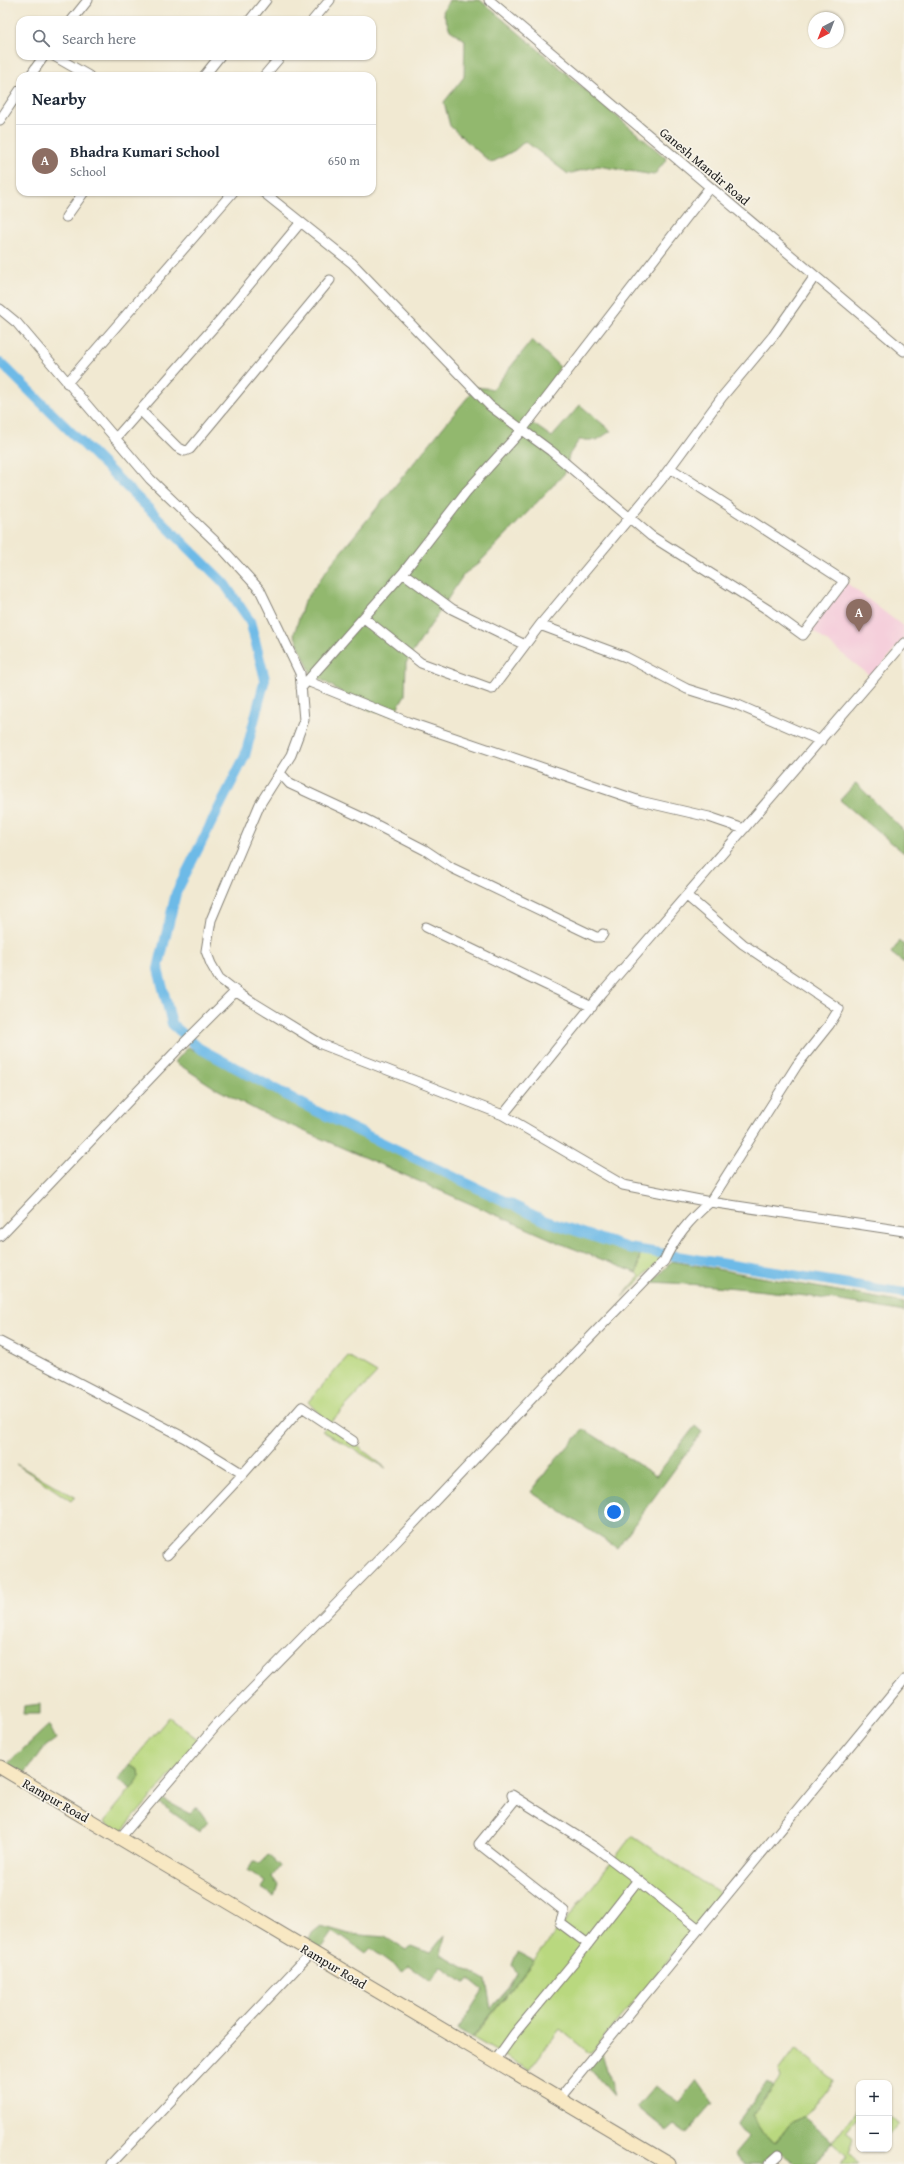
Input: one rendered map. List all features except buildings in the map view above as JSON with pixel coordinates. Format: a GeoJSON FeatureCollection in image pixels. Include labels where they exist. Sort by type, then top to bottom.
{"type":"FeatureCollection","features":[{"type":"Feature","properties":{"kind":"main road","name":"Rampur Road"},"geometry":{"type":"LineString","coordinates":[[0,1767],[311,1953],[669,2164]]}},
{"type":"Feature","properties":{"kind":"street"},"geometry":{"type":"LineString","coordinates":[[75,16],[88,0]]}},
{"type":"Feature","properties":{"kind":"street"},"geometry":{"type":"LineString","coordinates":[[253,16],[266,0]]}},
{"type":"Feature","properties":{"kind":"street"},"geometry":{"type":"LineString","coordinates":[[316,16],[330,0]]}},
{"type":"Feature","properties":{"kind":"street","name":"Ganesh Mandir Road"},"geometry":{"type":"LineString","coordinates":[[489,0],[904,351]]}},
{"type":"Feature","properties":{"kind":"street"},"geometry":{"type":"LineString","coordinates":[[33,72],[41,60]]}},
{"type":"Feature","properties":{"kind":"street"},"geometry":{"type":"LineString","coordinates":[[61,60],[82,72]]}},
{"type":"Feature","properties":{"kind":"street"},"geometry":{"type":"LineString","coordinates":[[207,72],[217,60]]}},
{"type":"Feature","properties":{"kind":"street"},"geometry":{"type":"LineString","coordinates":[[267,72],[278,60]]}},
{"type":"Feature","properties":{"kind":"street"},"geometry":{"type":"LineString","coordinates":[[0,120],[16,96]]}},
{"type":"Feature","properties":{"kind":"street"},"geometry":{"type":"LineString","coordinates":[[304,684],[403,573],[466,492],[522,430],[710,187]]}},
{"type":"Feature","properties":{"kind":"street"},"geometry":{"type":"LineString","coordinates":[[66,217],[81,196]]}},
{"type":"Feature","properties":{"kind":"street"},"geometry":{"type":"LineString","coordinates":[[67,383],[230,196]]}},
{"type":"Feature","properties":{"kind":"street"},"geometry":{"type":"LineString","coordinates":[[268,196],[352,263],[490,406],[631,518],[651,536],[770,611],[803,636],[844,580],[670,468]]}},
{"type":"Feature","properties":{"kind":"street"},"geometry":{"type":"LineString","coordinates":[[115,439],[220,320],[301,222]]}},
{"type":"Feature","properties":{"kind":"street"},"geometry":{"type":"LineString","coordinates":[[364,618],[421,663],[492,689],[540,625],[631,518],[722,397],[773,336],[816,276]]}},
{"type":"Feature","properties":{"kind":"street"},"geometry":{"type":"LineString","coordinates":[[141,411],[177,447],[185,451],[190,449],[330,280]]}},
{"type":"Feature","properties":{"kind":"street"},"geometry":{"type":"LineString","coordinates":[[0,309],[17,322],[67,383],[150,479],[219,545],[260,590],[304,684],[304,720],[291,754],[260,804],[211,920],[206,951],[219,978],[236,991],[321,1044],[503,1115],[623,1185],[710,1202],[904,1231]]}},
{"type":"Feature","properties":{"kind":"street"},"geometry":{"type":"LineString","coordinates":[[403,573],[452,609],[524,645]]}},
{"type":"Feature","properties":{"kind":"street"},"geometry":{"type":"LineString","coordinates":[[540,625],[626,658],[686,689],[738,705],[821,741]]}},
{"type":"Feature","properties":{"kind":"street"},"geometry":{"type":"LineString","coordinates":[[503,1115],[592,1007],[904,643]]}},
{"type":"Feature","properties":{"kind":"street"},"geometry":{"type":"LineString","coordinates":[[304,684],[408,722],[640,801],[709,817],[744,829]]}},
{"type":"Feature","properties":{"kind":"street"},"geometry":{"type":"LineString","coordinates":[[280,773],[290,784],[361,817],[425,850],[452,868],[507,896],[596,937],[601,937],[603,934]]}},
{"type":"Feature","properties":{"kind":"street"},"geometry":{"type":"LineString","coordinates":[[120,1838],[216,1726],[397,1541],[664,1261],[673,1242],[692,1218],[710,1202],[797,1065],[829,1025],[839,1009],[743,944],[687,896]]}},
{"type":"Feature","properties":{"kind":"street"},"geometry":{"type":"LineString","coordinates":[[426,927],[592,1007]]}},
{"type":"Feature","properties":{"kind":"street"},"geometry":{"type":"LineString","coordinates":[[0,1236],[180,1047],[236,991]]}},
{"type":"Feature","properties":{"kind":"street"},"geometry":{"type":"LineString","coordinates":[[0,1342],[185,1438],[243,1474]]}},
{"type":"Feature","properties":{"kind":"street"},"geometry":{"type":"LineString","coordinates":[[167,1555],[243,1474],[302,1407],[353,1441]]}},
{"type":"Feature","properties":{"kind":"street"},"geometry":{"type":"LineString","coordinates":[[559,2099],[904,1680]]}},
{"type":"Feature","properties":{"kind":"street"},"geometry":{"type":"LineString","coordinates":[[588,1944],[560,1923],[564,1911],[479,1844],[514,1801],[512,1795],[596,1848],[699,1929]]}},
{"type":"Feature","properties":{"kind":"street"},"geometry":{"type":"LineString","coordinates":[[495,2061],[524,2022],[638,1880]]}},
{"type":"Feature","properties":{"kind":"street"},"geometry":{"type":"LineString","coordinates":[[111,2164],[311,1953]]}},
{"type":"Feature","properties":{"kind":"street"},"geometry":{"type":"LineString","coordinates":[[770,2164],[778,2155]]}},
{"type":"Feature","properties":{"kind":"shaded area"},"geometry":{"type":"Polygon","coordinates":[[[844,581],[904,627],[904,637],[873,678],[808,627],[844,581]]]}},
{"type":"Feature","properties":{"kind":"green space"},"geometry":{"type":"Polygon","coordinates":[[[449,0],[480,0],[667,159],[654,175],[598,166],[568,174],[525,141],[515,150],[491,163],[450,126],[444,102],[464,77],[465,40],[450,30],[443,12],[449,0]]]}},
{"type":"Feature","properties":{"kind":"green space"},"geometry":{"type":"Polygon","coordinates":[[[532,340],[560,367],[526,419],[552,437],[580,405],[611,431],[597,440],[579,440],[569,455],[565,473],[478,564],[464,574],[406,663],[405,695],[393,715],[371,711],[311,673],[294,634],[304,602],[331,564],[476,387],[493,389],[532,340]]]}},
{"type":"Feature","properties":{"kind":"green space"},"geometry":{"type":"Polygon","coordinates":[[[856,783],[904,831],[904,853],[840,800],[856,783]]]}},
{"type":"Feature","properties":{"kind":"green space"},"geometry":{"type":"Polygon","coordinates":[[[900,941],[904,945],[904,963],[891,953],[900,941]]]}},
{"type":"Feature","properties":{"kind":"green space"},"geometry":{"type":"Polygon","coordinates":[[[188,1047],[311,1113],[544,1224],[626,1251],[640,1254],[637,1273],[567,1246],[258,1111],[215,1088],[175,1062],[188,1047]]]}},
{"type":"Feature","properties":{"kind":"green space"},"geometry":{"type":"Polygon","coordinates":[[[640,1254],[662,1258],[622,1297],[640,1276],[637,1273],[640,1254]]]}},
{"type":"Feature","properties":{"kind":"green space"},"geometry":{"type":"Polygon","coordinates":[[[672,1261],[904,1303],[904,1312],[778,1292],[652,1282],[672,1261]]]}},
{"type":"Feature","properties":{"kind":"green space"},"geometry":{"type":"Polygon","coordinates":[[[348,1356],[377,1373],[329,1424],[308,1402],[348,1356]]]}},
{"type":"Feature","properties":{"kind":"green space"},"geometry":{"type":"Polygon","coordinates":[[[329,1424],[386,1468],[322,1431],[329,1424]]]}},
{"type":"Feature","properties":{"kind":"green space"},"geometry":{"type":"Polygon","coordinates":[[[695,1426],[702,1432],[617,1548],[531,1492],[552,1464],[584,1429],[656,1476],[695,1426]]]}},
{"type":"Feature","properties":{"kind":"green space"},"geometry":{"type":"Polygon","coordinates":[[[16,1464],[75,1497],[71,1501],[16,1464]]]}},
{"type":"Feature","properties":{"kind":"green space"},"geometry":{"type":"Polygon","coordinates":[[[40,1704],[40,1714],[23,1714],[24,1706],[40,1704]]]}},
{"type":"Feature","properties":{"kind":"green space"},"geometry":{"type":"Polygon","coordinates":[[[169,1717],[200,1741],[121,1832],[104,1822],[140,1777],[139,1770],[129,1765],[169,1717]]]}},
{"type":"Feature","properties":{"kind":"green space"},"geometry":{"type":"Polygon","coordinates":[[[49,1725],[56,1739],[45,1747],[24,1774],[7,1764],[49,1725]]]}},
{"type":"Feature","properties":{"kind":"green space"},"geometry":{"type":"Polygon","coordinates":[[[129,1765],[139,1770],[140,1777],[131,1789],[118,1779],[129,1765]]]}},
{"type":"Feature","properties":{"kind":"green space"},"geometry":{"type":"Polygon","coordinates":[[[161,1798],[190,1814],[197,1807],[208,1822],[199,1832],[157,1801],[161,1798]]]}},
{"type":"Feature","properties":{"kind":"green space"},"geometry":{"type":"Polygon","coordinates":[[[632,1836],[722,1895],[590,2054],[560,2029],[529,2070],[473,2038],[632,1836]]]}},
{"type":"Feature","properties":{"kind":"green space"},"geometry":{"type":"Polygon","coordinates":[[[268,1855],[280,1866],[272,1877],[278,1885],[274,1896],[261,1888],[265,1882],[248,1870],[253,1862],[260,1863],[268,1855]]]}},
{"type":"Feature","properties":{"kind":"green space"},"geometry":{"type":"Polygon","coordinates":[[[321,1926],[349,1934],[385,1937],[406,1950],[412,1946],[430,1953],[445,1935],[441,1955],[486,1980],[491,2008],[509,1988],[517,1974],[512,1965],[517,1952],[534,1961],[472,2038],[458,2029],[483,1990],[469,1979],[466,1983],[441,1966],[431,1981],[409,1966],[403,1972],[370,1948],[365,1953],[342,1936],[341,1938],[332,1932],[319,1951],[307,1944],[312,1933],[321,1926]]]}},
{"type":"Feature","properties":{"kind":"green space"},"geometry":{"type":"Polygon","coordinates":[[[796,2048],[834,2080],[804,2116],[790,2124],[775,2143],[764,2134],[752,2116],[781,2078],[779,2071],[796,2048]]]}},
{"type":"Feature","properties":{"kind":"green space"},"geometry":{"type":"Polygon","coordinates":[[[602,2053],[614,2096],[589,2068],[602,2053]]]}},
{"type":"Feature","properties":{"kind":"green space"},"geometry":{"type":"Polygon","coordinates":[[[697,2080],[713,2103],[686,2134],[674,2125],[667,2131],[637,2107],[655,2086],[680,2102],[697,2080]]]}},
{"type":"Feature","properties":{"kind":"green space"},"geometry":{"type":"Polygon","coordinates":[[[767,2082],[774,2087],[752,2116],[764,2134],[775,2143],[790,2124],[804,2116],[832,2142],[816,2164],[796,2164],[777,2150],[762,2164],[746,2164],[734,2154],[749,2136],[736,2126],[767,2082]]]}},
{"type":"Feature","properties":{"kind":"green space"},"geometry":{"type":"Polygon","coordinates":[[[856,2111],[856,2119],[847,2130],[854,2138],[849,2152],[859,2164],[840,2164],[847,2155],[832,2142],[856,2111]]]}},
{"type":"Feature","properties":{"kind":"green space"},"geometry":{"type":"Polygon","coordinates":[[[892,2118],[899,2124],[892,2132],[892,2118]]]}},
{"type":"Feature","properties":{"kind":"waterway"},"geometry":{"type":"LineString","coordinates":[[0,362],[224,583],[250,621],[265,679],[245,756],[176,893],[158,969],[172,1024],[199,1048],[314,1110],[546,1221],[628,1248],[904,1293]]}},
{"type":"Feature","properties":{"kind":"place","name":"Bhadra Kumari School"},"geometry":{"type":"Point","coordinates":[859,632]}}]}
